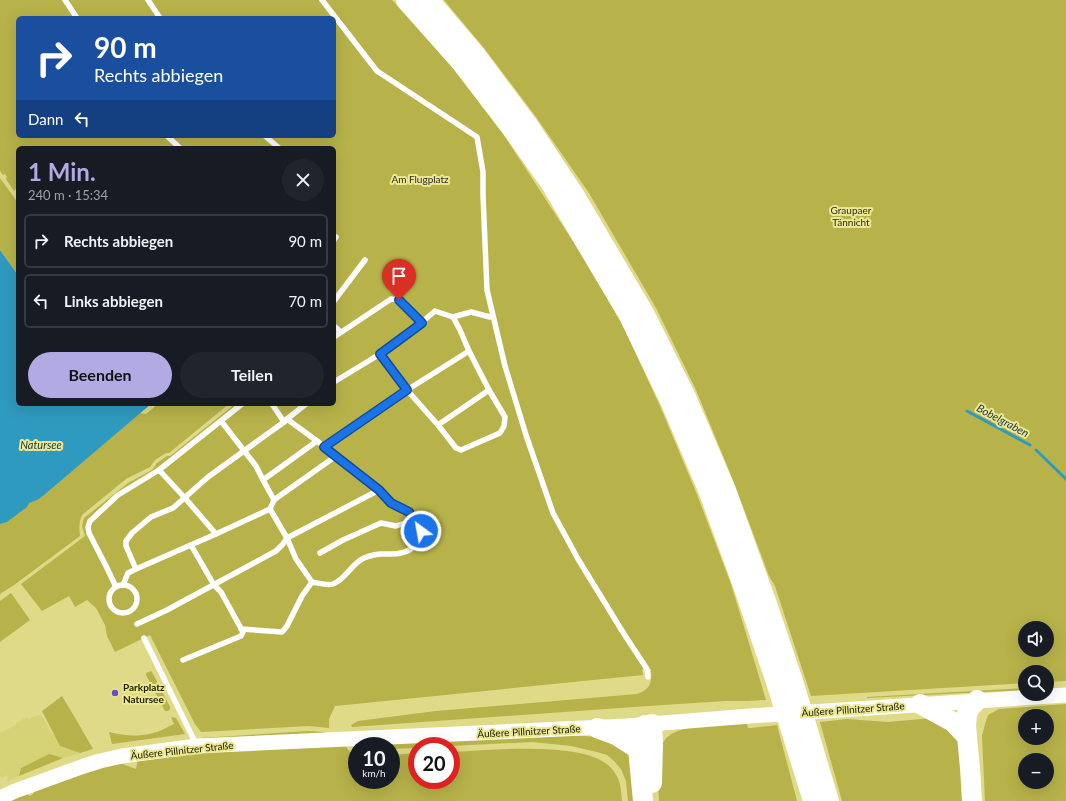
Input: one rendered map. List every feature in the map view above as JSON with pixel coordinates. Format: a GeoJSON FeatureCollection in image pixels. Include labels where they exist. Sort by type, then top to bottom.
{"type":"FeatureCollection","features":[{"type":"Feature","properties":{"kind":"highway"},"geometry":{"type":"LineString","coordinates":[[406,0],[460,61],[512,129],[551,184],[629,316],[671,403],[708,490],[776,682],[810,796]]}},
{"type":"Feature","properties":{"kind":"highway"},"geometry":{"type":"LineString","coordinates":[[429,0],[475,54],[528,124],[575,196],[644,313],[685,395],[725,488],[767,604],[794,684],[829,801]]}},
{"type":"Feature","properties":{"kind":"highway"},"geometry":{"type":"LineString","coordinates":[[972,801],[966,726],[967,714],[977,700]]}},
{"type":"Feature","properties":{"kind":"highway"},"geometry":{"type":"LineString","coordinates":[[977,700],[981,801]]}},
{"type":"Feature","properties":{"kind":"highway"},"geometry":{"type":"LineString","coordinates":[[920,704],[953,722],[966,737]]}},
{"type":"Feature","properties":{"kind":"highway"},"geometry":{"type":"LineString","coordinates":[[643,801],[638,749],[640,736],[649,725]]}},
{"type":"Feature","properties":{"kind":"highway"},"geometry":{"type":"LineString","coordinates":[[649,725],[653,745],[652,801]]}},
{"type":"Feature","properties":{"kind":"highway"},"geometry":{"type":"LineString","coordinates":[[597,728],[616,735],[638,749]]}},
{"type":"Feature","properties":{"kind":"main road","name":"Äußere Pillnitzer Straße"},"geometry":{"type":"LineString","coordinates":[[0,798],[15,791],[84,766],[113,758],[198,746],[649,725],[750,716],[1066,695]]}},
{"type":"Feature","properties":{"kind":"lane"},"geometry":{"type":"LineString","coordinates":[[65,0],[76,16]]}},
{"type":"Feature","properties":{"kind":"lane"},"geometry":{"type":"LineString","coordinates":[[148,0],[159,16]]}},
{"type":"Feature","properties":{"kind":"lane"},"geometry":{"type":"LineString","coordinates":[[322,0],[334,16]]}},
{"type":"Feature","properties":{"kind":"lane"},"geometry":{"type":"LineString","coordinates":[[336,18],[377,71],[477,138],[483,172],[487,290],[505,366],[522,422],[553,513],[578,559],[647,669],[648,677]]}},
{"type":"Feature","properties":{"kind":"lane"},"geometry":{"type":"LineString","coordinates":[[170,138],[178,146]]}},
{"type":"Feature","properties":{"kind":"lane"},"geometry":{"type":"LineString","coordinates":[[267,138],[277,146]]}},
{"type":"Feature","properties":{"kind":"lane"},"geometry":{"type":"LineString","coordinates":[[336,298],[365,260]]}},
{"type":"Feature","properties":{"kind":"lane"},"geometry":{"type":"LineString","coordinates":[[336,336],[391,299],[399,300],[422,323]]}},
{"type":"Feature","properties":{"kind":"lane"},"geometry":{"type":"LineString","coordinates":[[336,381],[380,354],[422,323],[435,311],[452,317],[471,312],[490,317]]}},
{"type":"Feature","properties":{"kind":"lane"},"geometry":{"type":"LineString","coordinates":[[380,354],[407,390],[456,448],[461,450],[500,432],[504,426],[505,417],[489,390],[460,330],[452,317]]}},
{"type":"Feature","properties":{"kind":"lane"},"geometry":{"type":"LineString","coordinates":[[336,328],[341,332]]}},
{"type":"Feature","properties":{"kind":"lane"},"geometry":{"type":"LineString","coordinates":[[324,447],[407,390],[469,351]]}},
{"type":"Feature","properties":{"kind":"lane"},"geometry":{"type":"LineString","coordinates":[[438,425],[489,390]]}},
{"type":"Feature","properties":{"kind":"lane"},"geometry":{"type":"LineString","coordinates":[[116,587],[89,532],[88,527],[90,521],[118,495],[159,470],[240,406]]}},
{"type":"Feature","properties":{"kind":"lane"},"geometry":{"type":"LineString","coordinates":[[270,509],[287,538],[296,559],[312,582],[333,584],[342,578],[356,563],[363,558],[373,555],[403,553],[413,548],[419,542],[421,531],[409,512],[391,503],[379,490],[317,441],[285,420],[274,406]]}},
{"type":"Feature","properties":{"kind":"lane"},"geometry":{"type":"LineString","coordinates":[[136,569],[126,546],[126,541],[132,533],[151,517],[173,508],[208,477],[303,406]]}},
{"type":"Feature","properties":{"kind":"lane"},"geometry":{"type":"LineString","coordinates":[[221,421],[256,466],[274,500]]}},
{"type":"Feature","properties":{"kind":"lane"},"geometry":{"type":"LineString","coordinates":[[263,480],[317,441]]}},
{"type":"Feature","properties":{"kind":"lane"},"geometry":{"type":"LineString","coordinates":[[123,585],[128,573],[270,509],[274,500],[336,456]]}},
{"type":"Feature","properties":{"kind":"lane"},"geometry":{"type":"LineString","coordinates":[[159,470],[216,534]]}},
{"type":"Feature","properties":{"kind":"lane"},"geometry":{"type":"LineString","coordinates":[[137,624],[167,610],[276,551],[287,538],[379,490]]}},
{"type":"Feature","properties":{"kind":"lane"},"geometry":{"type":"LineString","coordinates":[[320,553],[343,540],[381,523],[396,526],[414,520]]}},
{"type":"Feature","properties":{"kind":"lane"},"geometry":{"type":"LineString","coordinates":[[183,660],[241,636],[243,632],[221,592],[214,585],[191,545]]}},
{"type":"Feature","properties":{"kind":"lane"},"geometry":{"type":"LineString","coordinates":[[241,629],[282,632],[287,626],[302,596],[312,582]]}},
{"type":"Feature","properties":{"kind":"lane"},"geometry":{"type":"LineString","coordinates":[[123,585],[132,588],[136,596],[137,601],[133,609],[126,613],[114,611],[110,604],[110,593],[116,587],[123,585]]}},
{"type":"Feature","properties":{"kind":"lane"},"geometry":{"type":"LineString","coordinates":[[144,638],[198,746]]}},
{"type":"Feature","properties":{"kind":"shaded area"},"geometry":{"type":"Polygon","coordinates":[[[39,715],[43,717],[52,735],[55,735],[60,746],[80,753],[63,758],[53,755],[21,768],[19,776],[7,782],[8,775],[1,778],[0,776],[0,733],[16,725],[16,723],[27,717],[29,719],[39,715]]]}},
{"type":"Feature","properties":{"kind":"green space","name":"Am Flugplatz"},"geometry":{"type":"Polygon","coordinates":[[[0,0],[392,0],[452,67],[504,135],[585,260],[621,322],[660,406],[696,492],[731,584],[766,700],[648,706],[352,727],[351,725],[358,721],[436,711],[637,694],[645,690],[651,681],[651,669],[642,669],[643,675],[335,706],[329,719],[329,728],[309,726],[201,732],[195,724],[150,635],[115,652],[107,636],[105,625],[96,608],[87,600],[75,607],[69,596],[42,611],[21,584],[85,536],[82,526],[84,518],[128,483],[152,470],[157,463],[167,456],[170,456],[232,406],[336,406],[336,146],[16,146],[16,189],[14,191],[6,179],[7,177],[5,174],[3,175],[0,171],[0,0]]]}},
{"type":"Feature","properties":{"kind":"green space","name":"Graupaer Tännicht"},"geometry":{"type":"Polygon","coordinates":[[[444,0],[1066,0],[1066,681],[1054,682],[1054,665],[1018,665],[1018,683],[811,696],[775,586],[769,576],[735,485],[696,390],[656,308],[589,193],[536,117],[484,48],[444,0]]]}},
{"type":"Feature","properties":{"kind":"green space"},"geometry":{"type":"Polygon","coordinates":[[[0,178],[16,200],[16,272],[0,250],[0,178]]]}},
{"type":"Feature","properties":{"kind":"green space"},"geometry":{"type":"Polygon","coordinates":[[[156,406],[227,406],[169,453],[166,453],[155,460],[150,467],[126,479],[82,515],[80,520],[80,536],[0,594],[0,524],[12,517],[28,503],[43,496],[140,413],[146,414],[156,406]]]}},
{"type":"Feature","properties":{"kind":"green space"},"geometry":{"type":"Polygon","coordinates":[[[11,593],[30,620],[0,642],[0,601],[11,593]]]}},
{"type":"Feature","properties":{"kind":"green space"},"geometry":{"type":"Polygon","coordinates":[[[151,671],[170,707],[168,711],[165,711],[146,675],[146,673],[151,671]]]}},
{"type":"Feature","properties":{"kind":"green space"},"geometry":{"type":"Polygon","coordinates":[[[1018,688],[1018,690],[867,697],[1018,688]]]}},
{"type":"Feature","properties":{"kind":"green space"},"geometry":{"type":"Polygon","coordinates":[[[62,696],[93,749],[80,753],[60,746],[42,711],[62,696]]]}},
{"type":"Feature","properties":{"kind":"green space"},"geometry":{"type":"Polygon","coordinates":[[[1066,704],[1066,801],[985,801],[982,736],[988,715],[999,709],[1066,704]]]}},
{"type":"Feature","properties":{"kind":"green space"},"geometry":{"type":"Polygon","coordinates":[[[171,717],[176,718],[185,734],[112,744],[109,732],[131,736],[161,731],[174,724],[171,717]]]}},
{"type":"Feature","properties":{"kind":"green space"},"geometry":{"type":"Polygon","coordinates":[[[933,718],[957,732],[968,801],[842,801],[820,722],[847,719],[888,722],[933,718]]]}},
{"type":"Feature","properties":{"kind":"green space"},"geometry":{"type":"Polygon","coordinates":[[[747,724],[748,728],[777,725],[797,801],[659,801],[658,780],[660,755],[663,743],[668,736],[677,731],[701,726],[747,724]]]}},
{"type":"Feature","properties":{"kind":"green space"},"geometry":{"type":"Polygon","coordinates":[[[308,731],[326,733],[201,740],[201,738],[308,731]]]}},
{"type":"Feature","properties":{"kind":"green space"},"geometry":{"type":"Polygon","coordinates":[[[556,734],[611,738],[629,750],[639,801],[628,801],[626,781],[621,769],[607,755],[571,746],[533,742],[460,746],[460,740],[556,734]]]}},
{"type":"Feature","properties":{"kind":"green space"},"geometry":{"type":"Polygon","coordinates":[[[400,743],[408,743],[408,748],[400,749],[400,743]]]}},
{"type":"Feature","properties":{"kind":"green space"},"geometry":{"type":"Polygon","coordinates":[[[344,744],[348,750],[348,789],[400,789],[400,754],[408,754],[408,789],[460,789],[460,752],[509,749],[556,750],[595,757],[608,765],[615,773],[619,782],[622,801],[5,801],[25,793],[30,796],[34,793],[33,791],[117,762],[136,769],[138,758],[198,750],[344,744]]]}},
{"type":"Feature","properties":{"kind":"green space"},"geometry":{"type":"Polygon","coordinates":[[[49,754],[63,758],[19,776],[21,768],[49,754]]]}},
{"type":"Feature","properties":{"kind":"water","name":"Natursee"},"geometry":{"type":"Polygon","coordinates":[[[0,250],[16,272],[16,406],[149,406],[43,496],[29,503],[27,507],[7,522],[0,524],[0,250]]]}},
{"type":"Feature","properties":{"kind":"waterway","name":"Bobelgraben"},"geometry":{"type":"LineString","coordinates":[[967,411],[1030,445]]}},
{"type":"Feature","properties":{"kind":"waterway","name":"Bobelgraben"},"geometry":{"type":"LineString","coordinates":[[1036,450],[1066,479]]}},
{"type":"Feature","properties":{"kind":"place","name":"Parkplatz Natursee"},"geometry":{"type":"Point","coordinates":[115,693]}},
{"type":"Feature","properties":{"kind":"route"},"geometry":{"type":"LineString","coordinates":[[399,300],[422,323],[380,354],[407,390],[324,447],[379,490],[391,503],[409,512],[421,531]]}}]}
